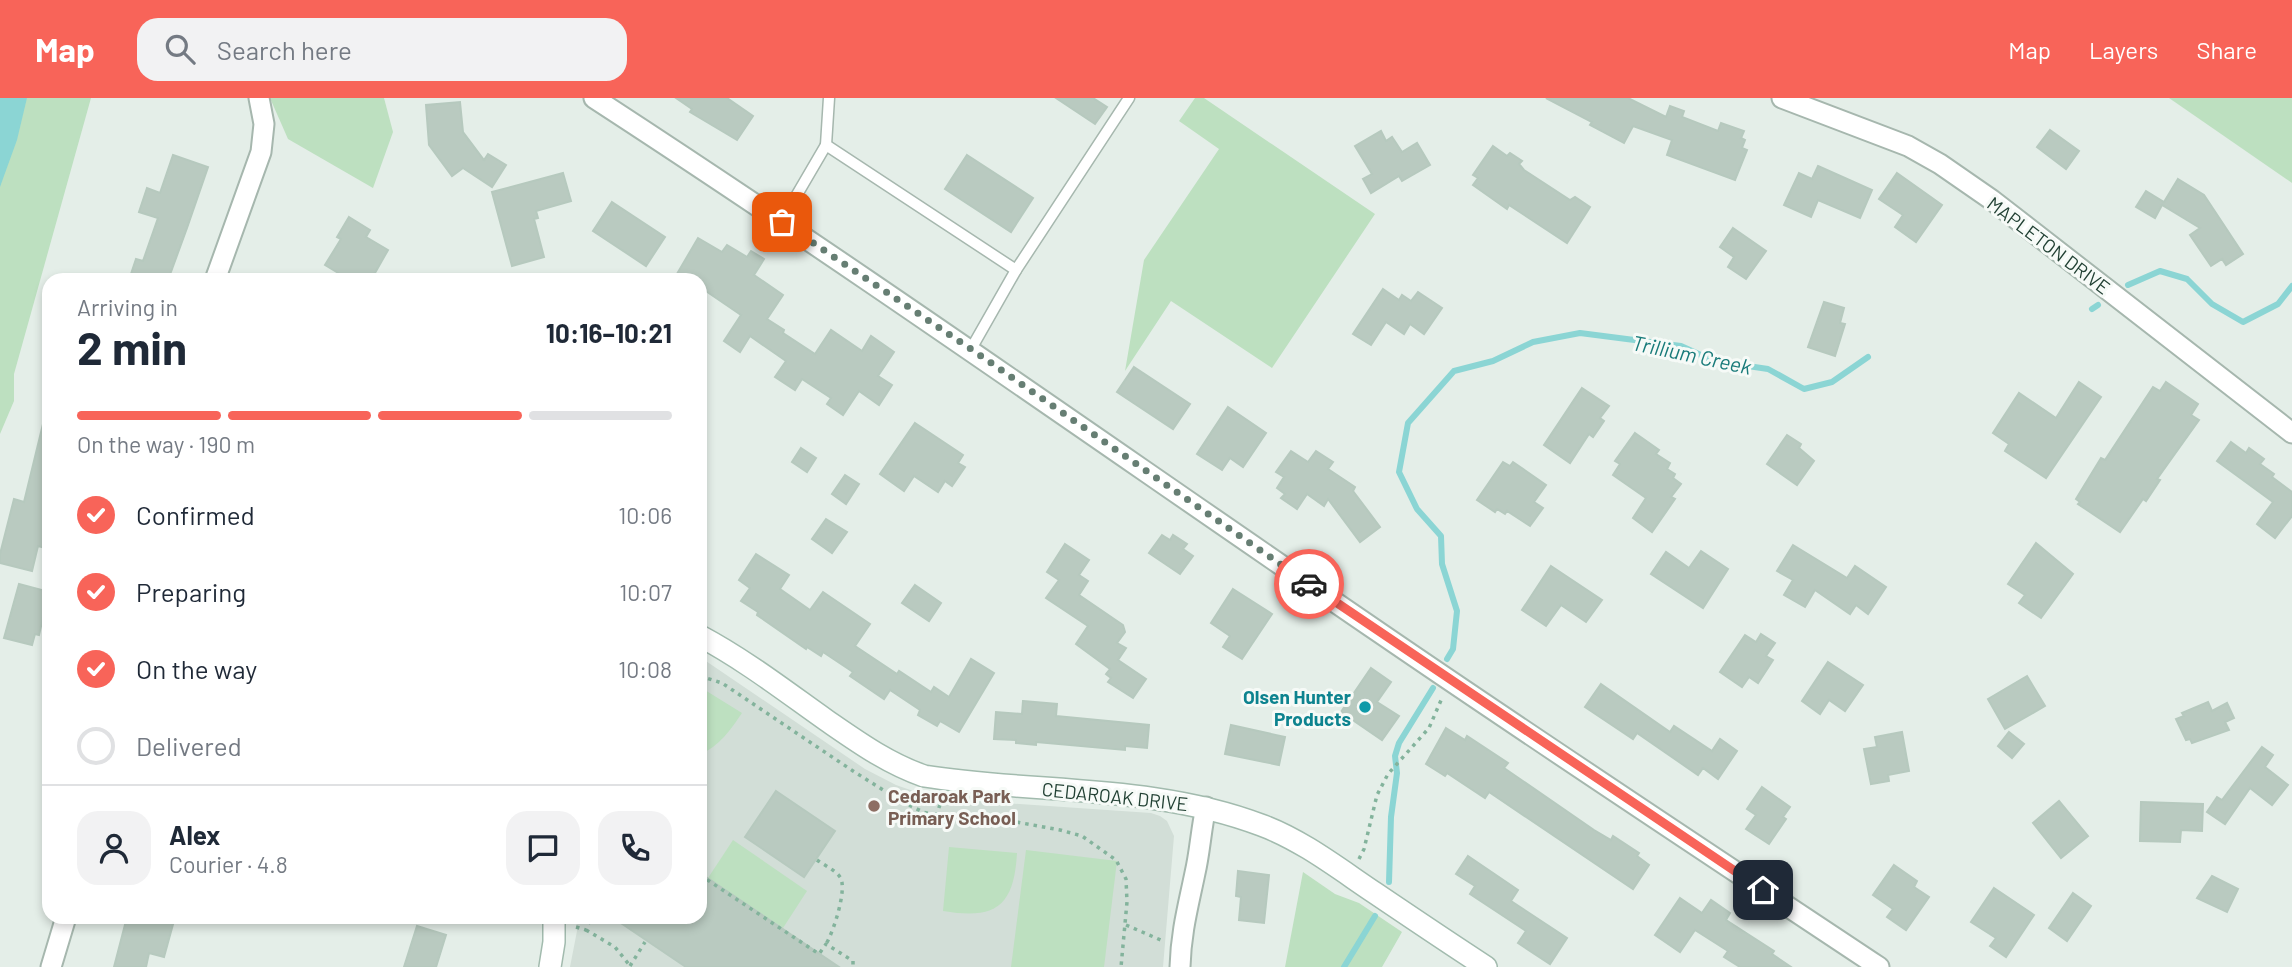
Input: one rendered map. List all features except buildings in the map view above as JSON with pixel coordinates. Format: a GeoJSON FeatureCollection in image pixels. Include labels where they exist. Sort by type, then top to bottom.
{"type":"FeatureCollection","features":[{"type":"Feature","properties":{"kind":"street"},"geometry":{"type":"LineString","coordinates":[[218,273],[261,152],[264,124],[259,98]]}},
{"type":"Feature","properties":{"kind":"street"},"geometry":{"type":"LineString","coordinates":[[594,98],[971,349],[1450,680],[1879,967]]}},
{"type":"Feature","properties":{"kind":"street","name":"MAPLETON DRIVE"},"geometry":{"type":"LineString","coordinates":[[1782,98],[1908,146],[1940,164],[1992,200],[2292,433]]}},
{"type":"Feature","properties":{"kind":"street","name":"CEDAROAK DRIVE"},"geometry":{"type":"LineString","coordinates":[[707,640],[757,670],[872,753],[924,776],[1124,794],[1206,807],[1263,825],[1300,844],[1486,967]]}},
{"type":"Feature","properties":{"kind":"street"},"geometry":{"type":"LineString","coordinates":[[1180,958],[1182,927],[1196,870],[1206,807]]}},
{"type":"Feature","properties":{"kind":"street"},"geometry":{"type":"LineString","coordinates":[[51,967],[64,924]]}},
{"type":"Feature","properties":{"kind":"street"},"geometry":{"type":"LineString","coordinates":[[549,924],[554,942],[550,967]]}},
{"type":"Feature","properties":{"kind":"lane"},"geometry":{"type":"LineString","coordinates":[[782,222],[826,145],[829,98]]}},
{"type":"Feature","properties":{"kind":"lane"},"geometry":{"type":"LineString","coordinates":[[971,349],[1016,270],[1129,98]]}},
{"type":"Feature","properties":{"kind":"lane"},"geometry":{"type":"LineString","coordinates":[[826,145],[1016,270]]}},
{"type":"Feature","properties":{"kind":"path"},"geometry":{"type":"LineString","coordinates":[[707,678],[722,683],[899,800],[936,816],[1000,819],[1082,836],[1116,860],[1126,879],[1126,925],[1121,967]]}},
{"type":"Feature","properties":{"kind":"path"},"geometry":{"type":"LineString","coordinates":[[1348,875],[1364,849],[1377,795],[1388,774],[1422,738],[1433,722],[1450,680]]}},
{"type":"Feature","properties":{"kind":"path"},"geometry":{"type":"LineString","coordinates":[[936,816],[943,797]]}},
{"type":"Feature","properties":{"kind":"path"},"geometry":{"type":"LineString","coordinates":[[707,880],[820,954],[836,924],[843,884],[838,875],[817,860]]}},
{"type":"Feature","properties":{"kind":"path"},"geometry":{"type":"LineString","coordinates":[[586,930],[588,924]]}},
{"type":"Feature","properties":{"kind":"path"},"geometry":{"type":"LineString","coordinates":[[1126,925],[1180,958]]}},
{"type":"Feature","properties":{"kind":"path"},"geometry":{"type":"LineString","coordinates":[[576,927],[615,947],[631,966],[645,942]]}},
{"type":"Feature","properties":{"kind":"path"},"geometry":{"type":"LineString","coordinates":[[827,944],[853,961],[853,967]]}},
{"type":"Feature","properties":{"kind":"shaded area","name":"Cedaroak Park Primary School"},"geometry":{"type":"Polygon","coordinates":[[[707,662],[865,769],[896,785],[946,799],[1151,813],[1167,821],[1174,836],[1163,967],[570,967],[576,924],[707,924],[707,662]]]}},
{"type":"Feature","properties":{"kind":"green space"},"geometry":{"type":"Polygon","coordinates":[[[0,98],[91,98],[14,374],[14,401],[0,434],[0,98]]]}},
{"type":"Feature","properties":{"kind":"green space"},"geometry":{"type":"Polygon","coordinates":[[[270,98],[384,98],[393,132],[373,188],[288,139],[270,98]]]}},
{"type":"Feature","properties":{"kind":"green space"},"geometry":{"type":"Polygon","coordinates":[[[1195,98],[1204,98],[1375,214],[1272,368],[1171,301],[1125,371],[1144,260],[1219,149],[1179,121],[1195,98]]]}},
{"type":"Feature","properties":{"kind":"green space"},"geometry":{"type":"Polygon","coordinates":[[[2169,98],[2292,98],[2292,183],[2169,98]]]}},
{"type":"Feature","properties":{"kind":"green space"},"geometry":{"type":"Polygon","coordinates":[[[707,691],[742,713],[719,742],[707,751],[707,691]]]}},
{"type":"Feature","properties":{"kind":"green space"},"geometry":{"type":"Polygon","coordinates":[[[733,840],[807,891],[783,928],[708,878],[733,840]]]}},
{"type":"Feature","properties":{"kind":"green space"},"geometry":{"type":"Polygon","coordinates":[[[949,847],[1017,853],[1012,886],[999,905],[989,911],[976,913],[943,911],[949,847]]]}},
{"type":"Feature","properties":{"kind":"green space"},"geometry":{"type":"Polygon","coordinates":[[[1026,850],[1117,861],[1104,967],[1011,967],[1026,850]]]}},
{"type":"Feature","properties":{"kind":"green space"},"geometry":{"type":"Polygon","coordinates":[[[1303,872],[1335,894],[1359,903],[1402,932],[1382,967],[1285,967],[1303,872]]]}},
{"type":"Feature","properties":{"kind":"water"},"geometry":{"type":"Polygon","coordinates":[[[0,98],[27,98],[17,140],[0,187],[0,98]]]}},
{"type":"Feature","properties":{"kind":"waterway","name":"Trillium Creek"},"geometry":{"type":"LineString","coordinates":[[2128,285],[2160,271],[2187,279],[2212,304],[2243,322],[2278,304],[2292,286]]}},
{"type":"Feature","properties":{"kind":"waterway","name":"Trillium Creek"},"geometry":{"type":"LineString","coordinates":[[2092,309],[2098,305]]}},
{"type":"Feature","properties":{"kind":"waterway","name":"Trillium Creek"},"geometry":{"type":"LineString","coordinates":[[1447,659],[1453,649],[1457,611],[1442,564],[1441,536],[1417,509],[1399,472],[1408,423],[1454,371],[1493,361],[1533,342],[1580,333],[1681,346],[1714,361],[1768,369],[1804,389],[1832,382],[1868,357]]}},
{"type":"Feature","properties":{"kind":"waterway","name":"Trillium Creek"},"geometry":{"type":"LineString","coordinates":[[1389,882],[1391,817],[1397,773],[1395,756],[1399,743],[1433,688]]}},
{"type":"Feature","properties":{"kind":"waterway","name":"Trillium Creek"},"geometry":{"type":"LineString","coordinates":[[1344,967],[1375,916]]}},
{"type":"Feature","properties":{"kind":"way so far"},"geometry":{"type":"LineString","coordinates":[[782,222],[971,349],[1309,584]]}},
{"type":"Feature","properties":{"kind":"place","name":"Olsen Hunter Products"},"geometry":{"type":"Point","coordinates":[1365,707]}},
{"type":"Feature","properties":{"kind":"place","name":"Cedaroak Park Primary School"},"geometry":{"type":"Point","coordinates":[874,806]}},
{"type":"Feature","properties":{"kind":"route"},"geometry":{"type":"LineString","coordinates":[[1309,584],[1763,890]]}}]}
